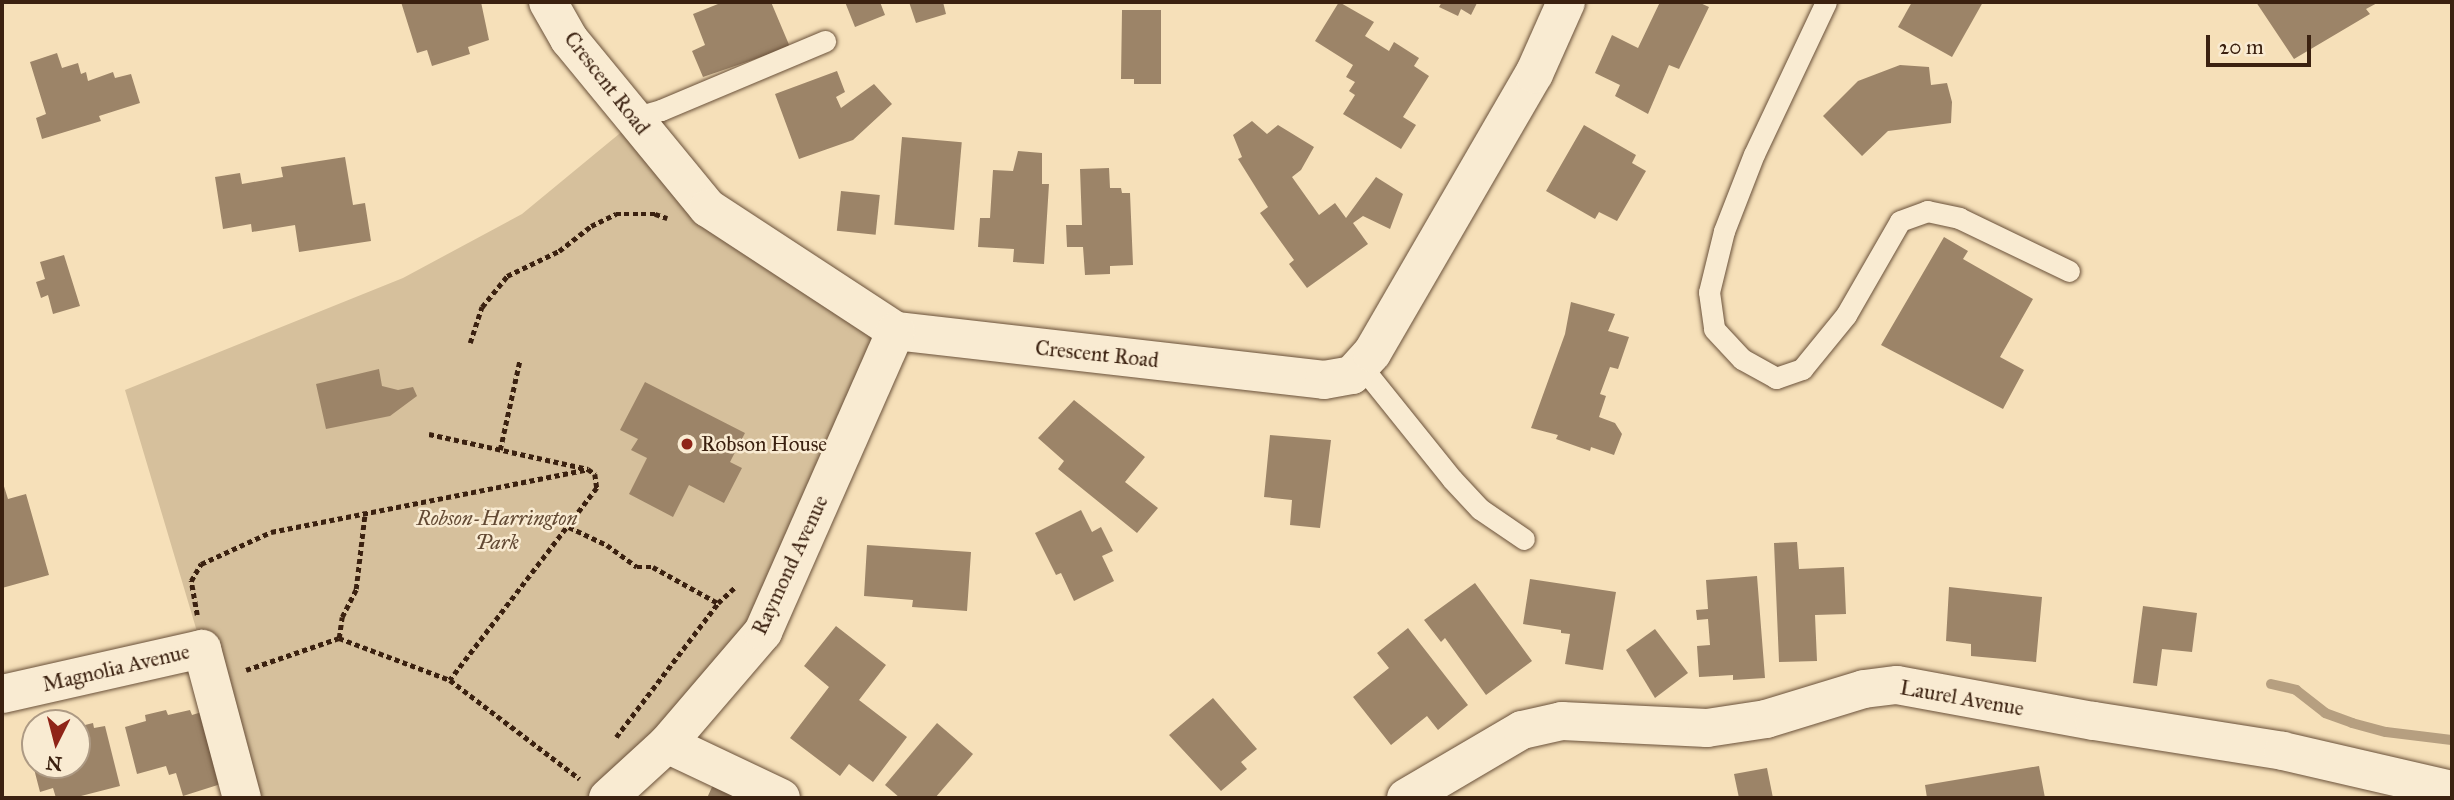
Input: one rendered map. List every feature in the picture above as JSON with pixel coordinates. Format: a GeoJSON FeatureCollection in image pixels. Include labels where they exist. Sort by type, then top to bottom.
{"type":"FeatureCollection","features":[{"type":"Feature","properties":{"kind":"street","name":"Crescent Road"},"geometry":{"type":"LineString","coordinates":[[548,2],[569,38],[708,208],[896,331],[1324,380],[1352,375],[1363,366]]}},
{"type":"Feature","properties":{"kind":"street"},"geometry":{"type":"LineString","coordinates":[[1363,366],[1534,74],[1566,2]]}},
{"type":"Feature","properties":{"kind":"street","name":"Raymond Avenue"},"geometry":{"type":"LineString","coordinates":[[596,790],[667,744],[763,632],[896,331]]}},
{"type":"Feature","properties":{"kind":"street","name":"Magnolia Avenue"},"geometry":{"type":"LineString","coordinates":[[2,694],[207,665],[242,798]]}},
{"type":"Feature","properties":{"kind":"street","name":"Laurel Avenue"},"geometry":{"type":"LineString","coordinates":[[1406,798],[1522,730],[1562,721],[1707,729],[1766,719],[1864,689],[1897,685],[2094,722],[2283,751],[2452,790]]}},
{"type":"Feature","properties":{"kind":"street"},"geometry":{"type":"LineString","coordinates":[[667,744],[781,798]]}},
{"type":"Feature","properties":{"kind":"lane"},"geometry":{"type":"LineString","coordinates":[[1826,2],[1754,154],[1724,231],[1709,292],[1714,329],[1742,359],[1776,378],[1802,369],[1846,315],[1900,221],[1927,211],[1959,218],[2069,271]]}},
{"type":"Feature","properties":{"kind":"lane"},"geometry":{"type":"LineString","coordinates":[[633,118],[661,110],[825,41]]}},
{"type":"Feature","properties":{"kind":"lane"},"geometry":{"type":"LineString","coordinates":[[1363,366],[1452,479],[1480,509],[1524,539]]}},
{"type":"Feature","properties":{"kind":"path"},"geometry":{"type":"LineString","coordinates":[[470,343],[482,307],[507,276],[559,251],[591,226],[616,214],[655,214],[672,220]]}},
{"type":"Feature","properties":{"kind":"path"},"geometry":{"type":"LineString","coordinates":[[500,450],[520,359]]}},
{"type":"Feature","properties":{"kind":"path"},"geometry":{"type":"LineString","coordinates":[[429,434],[588,468],[595,474],[597,488],[450,680]]}},
{"type":"Feature","properties":{"kind":"path"},"geometry":{"type":"LineString","coordinates":[[588,468],[271,532],[201,564],[191,581],[207,665],[338,638],[450,680],[596,790]]}},
{"type":"Feature","properties":{"kind":"path"},"geometry":{"type":"LineString","coordinates":[[338,638],[342,617],[356,589],[365,512]]}},
{"type":"Feature","properties":{"kind":"path"},"geometry":{"type":"LineString","coordinates":[[569,527],[607,545],[637,567],[653,567],[718,603]]}},
{"type":"Feature","properties":{"kind":"path"},"geometry":{"type":"LineString","coordinates":[[606,747],[647,700],[718,603],[735,587]]}},
{"type":"Feature","properties":{"kind":"path"},"geometry":{"type":"LineString","coordinates":[[577,777],[587,767]]}},
{"type":"Feature","properties":{"kind":"green space","name":"Robson-Harrington Park"},"geometry":{"type":"Polygon","coordinates":[[[636,120],[708,208],[896,331],[763,632],[608,798],[242,798],[212,682],[125,390],[403,278],[522,214],[636,120]]]}},
{"type":"Feature","properties":{"kind":"building"},"geometry":{"type":"Polygon","coordinates":[[[401,2],[481,2],[489,40],[468,47],[470,54],[432,66],[427,50],[417,53],[401,2]]]}},
{"type":"Feature","properties":{"kind":"building"},"geometry":{"type":"Polygon","coordinates":[[[723,2],[771,2],[790,47],[703,77],[692,51],[705,45],[693,14],[723,2]]]}},
{"type":"Feature","properties":{"kind":"building"},"geometry":{"type":"Polygon","coordinates":[[[845,2],[880,2],[885,15],[855,27],[845,2]]]}},
{"type":"Feature","properties":{"kind":"building"},"geometry":{"type":"Polygon","coordinates":[[[909,2],[943,2],[946,14],[916,23],[909,2]]]}},
{"type":"Feature","properties":{"kind":"building"},"geometry":{"type":"Polygon","coordinates":[[[1339,2],[1374,22],[1365,36],[1389,51],[1394,42],[1419,58],[1414,66],[1429,76],[1403,117],[1416,125],[1401,149],[1343,114],[1355,95],[1349,91],[1355,82],[1346,77],[1353,65],[1315,41],[1339,2]]]}},
{"type":"Feature","properties":{"kind":"building"},"geometry":{"type":"Polygon","coordinates":[[[1442,2],[1477,3],[1471,15],[1461,9],[1458,16],[1439,7],[1442,2]]]}},
{"type":"Feature","properties":{"kind":"building"},"geometry":{"type":"Polygon","coordinates":[[[1660,2],[1698,2],[1709,7],[1679,69],[1669,65],[1648,114],[1615,96],[1620,85],[1595,73],[1612,35],[1638,48],[1660,2]]]}},
{"type":"Feature","properties":{"kind":"building"},"geometry":{"type":"Polygon","coordinates":[[[1912,2],[1983,2],[1952,57],[1898,27],[1912,2]]]}},
{"type":"Feature","properties":{"kind":"building"},"geometry":{"type":"Polygon","coordinates":[[[2256,2],[2379,2],[2366,9],[2370,14],[2294,59],[2256,2]]]}},
{"type":"Feature","properties":{"kind":"building"},"geometry":{"type":"Polygon","coordinates":[[[1122,10],[1161,10],[1161,84],[1134,84],[1134,79],[1121,79],[1122,10]]]}},
{"type":"Feature","properties":{"kind":"building"},"geometry":{"type":"Polygon","coordinates":[[[57,53],[62,68],[78,63],[81,74],[86,72],[88,81],[113,72],[115,78],[131,74],[140,103],[99,116],[101,121],[42,139],[36,118],[46,114],[30,62],[57,53]]]}},
{"type":"Feature","properties":{"kind":"building"},"geometry":{"type":"Polygon","coordinates":[[[1900,65],[1929,67],[1931,85],[1947,83],[1952,102],[1951,123],[1888,131],[1862,156],[1823,116],[1858,81],[1900,65]]]}},
{"type":"Feature","properties":{"kind":"building"},"geometry":{"type":"Polygon","coordinates":[[[837,71],[845,92],[836,97],[841,108],[874,84],[892,104],[853,140],[799,159],[775,94],[837,71]]]}},
{"type":"Feature","properties":{"kind":"building"},"geometry":{"type":"Polygon","coordinates":[[[1252,121],[1267,134],[1278,125],[1314,147],[1301,170],[1292,177],[1319,215],[1335,203],[1346,218],[1376,177],[1403,194],[1390,229],[1363,216],[1353,223],[1368,244],[1307,288],[1289,264],[1294,260],[1260,213],[1268,207],[1238,159],[1242,157],[1233,135],[1252,121]]]}},
{"type":"Feature","properties":{"kind":"building"},"geometry":{"type":"Polygon","coordinates":[[[1584,125],[1636,155],[1632,163],[1646,171],[1617,221],[1599,212],[1595,219],[1546,191],[1584,125]]]}},
{"type":"Feature","properties":{"kind":"building"},"geometry":{"type":"Polygon","coordinates":[[[902,137],[962,142],[954,230],[894,225],[902,137]]]}},
{"type":"Feature","properties":{"kind":"building"},"geometry":{"type":"Polygon","coordinates":[[[1018,151],[1042,153],[1042,184],[1049,184],[1044,264],[1013,262],[1014,249],[978,247],[980,218],[990,218],[993,170],[1013,171],[1018,151]]]}},
{"type":"Feature","properties":{"kind":"building"},"geometry":{"type":"Polygon","coordinates":[[[345,157],[353,205],[365,203],[371,241],[299,252],[295,225],[252,232],[251,224],[223,229],[215,177],[240,173],[242,184],[283,177],[281,167],[345,157]]]}},
{"type":"Feature","properties":{"kind":"building"},"geometry":{"type":"Polygon","coordinates":[[[1109,168],[1110,188],[1121,188],[1122,193],[1130,193],[1133,265],[1110,266],[1110,274],[1085,275],[1083,247],[1067,247],[1066,225],[1082,225],[1080,169],[1109,168]]]}},
{"type":"Feature","properties":{"kind":"building"},"geometry":{"type":"Polygon","coordinates":[[[841,191],[880,195],[876,235],[837,231],[841,191]]]}},
{"type":"Feature","properties":{"kind":"building"},"geometry":{"type":"Polygon","coordinates":[[[1944,237],[1968,251],[1963,259],[2033,299],[2000,357],[2024,370],[2003,409],[1881,345],[1944,237]]]}},
{"type":"Feature","properties":{"kind":"building"},"geometry":{"type":"Polygon","coordinates":[[[64,255],[80,306],[53,314],[48,295],[41,298],[36,282],[45,279],[40,262],[64,255]]]}},
{"type":"Feature","properties":{"kind":"building"},"geometry":{"type":"Polygon","coordinates":[[[1571,302],[1615,314],[1608,331],[1629,337],[1618,369],[1610,367],[1600,394],[1606,396],[1599,417],[1615,423],[1622,434],[1614,455],[1591,447],[1590,451],[1556,439],[1558,435],[1531,428],[1565,334],[1571,302]]]}},
{"type":"Feature","properties":{"kind":"building"},"geometry":{"type":"Polygon","coordinates":[[[379,369],[382,386],[398,390],[413,387],[417,396],[390,416],[326,429],[316,384],[379,369]]]}},
{"type":"Feature","properties":{"kind":"building","name":"Robson House"},"geometry":{"type":"Polygon","coordinates":[[[645,382],[745,433],[730,462],[742,468],[724,503],[689,485],[673,517],[629,494],[647,458],[631,450],[638,439],[620,430],[645,382]]]}},
{"type":"Feature","properties":{"kind":"building"},"geometry":{"type":"Polygon","coordinates":[[[1074,400],[1145,457],[1125,482],[1158,508],[1137,533],[1058,469],[1064,461],[1038,438],[1074,400]]]}},
{"type":"Feature","properties":{"kind":"building"},"geometry":{"type":"Polygon","coordinates":[[[1270,435],[1331,440],[1320,528],[1290,525],[1292,500],[1264,497],[1270,435]]]}},
{"type":"Feature","properties":{"kind":"building"},"geometry":{"type":"Polygon","coordinates":[[[2,480],[8,499],[26,494],[49,575],[2,588],[2,480]]]}},
{"type":"Feature","properties":{"kind":"building"},"geometry":{"type":"Polygon","coordinates":[[[1081,510],[1092,532],[1101,527],[1113,551],[1102,556],[1114,581],[1074,601],[1061,573],[1056,575],[1035,533],[1081,510]]]}},
{"type":"Feature","properties":{"kind":"building"},"geometry":{"type":"Polygon","coordinates":[[[1797,542],[1799,569],[1844,567],[1846,614],[1815,615],[1817,661],[1779,662],[1774,543],[1797,542]]]}},
{"type":"Feature","properties":{"kind":"building"},"geometry":{"type":"Polygon","coordinates":[[[867,545],[971,552],[967,611],[912,607],[913,600],[864,596],[867,545]]]}},
{"type":"Feature","properties":{"kind":"building"},"geometry":{"type":"Polygon","coordinates":[[[1757,576],[1765,678],[1733,680],[1733,675],[1699,677],[1697,646],[1710,645],[1708,619],[1697,620],[1696,610],[1708,609],[1706,580],[1757,576]]]}},
{"type":"Feature","properties":{"kind":"building"},"geometry":{"type":"Polygon","coordinates":[[[1530,579],[1616,592],[1603,670],[1565,664],[1570,634],[1523,624],[1530,579]]]}},
{"type":"Feature","properties":{"kind":"building"},"geometry":{"type":"Polygon","coordinates":[[[1475,583],[1532,661],[1486,695],[1445,638],[1441,642],[1424,620],[1475,583]]]}},
{"type":"Feature","properties":{"kind":"building"},"geometry":{"type":"Polygon","coordinates":[[[1949,587],[2042,597],[2036,662],[1971,656],[1971,644],[1946,641],[1949,587]]]}},
{"type":"Feature","properties":{"kind":"building"},"geometry":{"type":"Polygon","coordinates":[[[2143,606],[2197,613],[2192,652],[2162,649],[2157,686],[2133,683],[2143,606]]]}},
{"type":"Feature","properties":{"kind":"building"},"geometry":{"type":"Polygon","coordinates":[[[836,626],[886,665],[859,700],[907,737],[873,782],[849,764],[840,776],[790,738],[829,687],[804,666],[836,626]]]}},
{"type":"Feature","properties":{"kind":"building"},"geometry":{"type":"Polygon","coordinates":[[[1408,628],[1468,705],[1438,730],[1427,716],[1391,745],[1353,697],[1389,668],[1377,653],[1408,628]]]}},
{"type":"Feature","properties":{"kind":"building"},"geometry":{"type":"Polygon","coordinates":[[[1655,629],[1688,673],[1655,698],[1626,650],[1655,629]]]}},
{"type":"Feature","properties":{"kind":"building"},"geometry":{"type":"Polygon","coordinates":[[[1213,698],[1257,749],[1241,762],[1247,769],[1221,791],[1169,735],[1213,698]]]}},
{"type":"Feature","properties":{"kind":"building"},"geometry":{"type":"Polygon","coordinates":[[[166,710],[168,715],[190,710],[192,715],[205,711],[224,783],[183,796],[176,773],[169,775],[166,766],[137,774],[125,727],[146,721],[145,715],[166,710]]]}},
{"type":"Feature","properties":{"kind":"building"},"geometry":{"type":"Polygon","coordinates":[[[937,723],[973,754],[935,798],[900,798],[885,785],[937,723]]]}},
{"type":"Feature","properties":{"kind":"building"},"geometry":{"type":"Polygon","coordinates":[[[91,724],[94,728],[105,726],[120,786],[81,796],[82,798],[56,798],[53,788],[40,792],[37,779],[91,779],[91,724]]]}},
{"type":"Feature","properties":{"kind":"building"},"geometry":{"type":"Polygon","coordinates":[[[2039,766],[2045,798],[1927,798],[1925,785],[2039,766]]]}},
{"type":"Feature","properties":{"kind":"building"},"geometry":{"type":"Polygon","coordinates":[[[1767,768],[1773,798],[1739,798],[1734,774],[1767,768]]]}},
{"type":"Feature","properties":{"kind":"building"},"geometry":{"type":"Polygon","coordinates":[[[717,776],[763,798],[707,798],[717,776]]]}},
{"type":"Feature","properties":{"kind":"waterway"},"geometry":{"type":"LineString","coordinates":[[2271,684],[2296,690],[2325,713],[2352,723],[2386,732],[2452,740]]}},
{"type":"Feature","properties":{"kind":"place","name":"Robson House"},"geometry":{"type":"Point","coordinates":[687,444]}}]}
